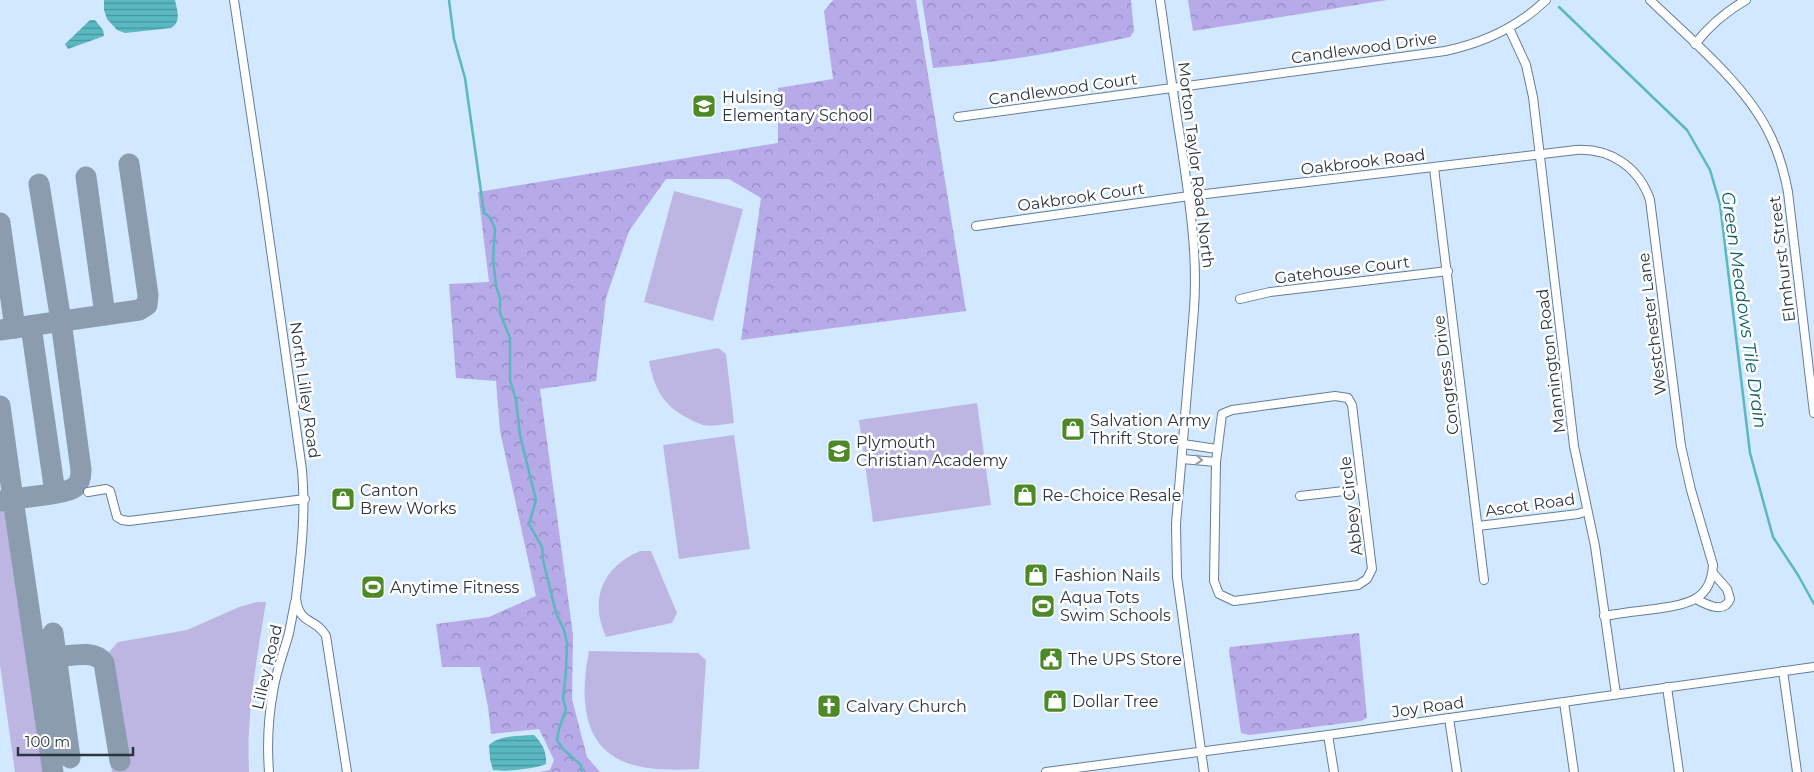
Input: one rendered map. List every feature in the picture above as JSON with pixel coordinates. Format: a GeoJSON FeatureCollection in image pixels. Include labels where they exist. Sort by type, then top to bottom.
{"type":"FeatureCollection","features":[{"type":"Feature","properties":{"kind":"street","name":"North Lilley Road"},"geometry":{"type":"LineString","coordinates":[[234,0],[305,499],[296,598]]}},
{"type":"Feature","properties":{"kind":"street","name":"Morton Taylor Road North"},"geometry":{"type":"LineString","coordinates":[[1160,0],[1194,234],[1196,280],[1176,524],[1176,568],[1204,772]]}},
{"type":"Feature","properties":{"kind":"street","name":"Candlewood Drive"},"geometry":{"type":"LineString","coordinates":[[1173,89],[1445,51],[1473,44],[1509,28],[1530,15],[1546,0]]}},
{"type":"Feature","properties":{"kind":"street","name":"Elmhurst Street"},"geometry":{"type":"LineString","coordinates":[[1650,0],[1728,77],[1752,105],[1768,130],[1781,162],[1788,192],[1814,413]]}},
{"type":"Feature","properties":{"kind":"street"},"geometry":{"type":"LineString","coordinates":[[1695,44],[1721,16],[1746,0]]}},
{"type":"Feature","properties":{"kind":"street","name":"Mannington Road"},"geometry":{"type":"LineString","coordinates":[[1509,28],[1522,53],[1529,77],[1540,154],[1574,446],[1595,546],[1616,694]]}},
{"type":"Feature","properties":{"kind":"street","name":"Candlewood Court"},"geometry":{"type":"LineString","coordinates":[[958,117],[1173,89]]}},
{"type":"Feature","properties":{"kind":"street","name":"Westchester Lane"},"geometry":{"type":"LineString","coordinates":[[1540,154],[1583,149],[1605,153],[1631,168],[1641,180],[1648,193],[1652,208],[1681,446],[1691,490],[1712,557],[1713,574]]}},
{"type":"Feature","properties":{"kind":"street","name":"Oakbrook Road"},"geometry":{"type":"LineString","coordinates":[[1189,196],[1540,154]]}},
{"type":"Feature","properties":{"kind":"street","name":"Congress Drive"},"geometry":{"type":"LineString","coordinates":[[1434,168],[1484,580]]}},
{"type":"Feature","properties":{"kind":"street","name":"Oakbrook Court"},"geometry":{"type":"LineString","coordinates":[[976,226],[1189,196]]}},
{"type":"Feature","properties":{"kind":"street","name":"Gatehouse Court"},"geometry":{"type":"LineString","coordinates":[[1240,299],[1270,292],[1448,271]]}},
{"type":"Feature","properties":{"kind":"street","name":"Abbey Circle"},"geometry":{"type":"LineString","coordinates":[[1335,396],[1348,398],[1352,405],[1372,569],[1367,579],[1358,585],[1234,602],[1219,594],[1214,580],[1216,462],[1218,450],[1222,414],[1232,410],[1335,396]]}},
{"type":"Feature","properties":{"kind":"street"},"geometry":{"type":"LineString","coordinates":[[1183,444],[1218,450]]}},
{"type":"Feature","properties":{"kind":"street"},"geometry":{"type":"LineString","coordinates":[[1182,459],[1216,462]]}},
{"type":"Feature","properties":{"kind":"street"},"geometry":{"type":"LineString","coordinates":[[88,492],[106,489],[110,491],[117,517],[128,522],[305,499]]}},
{"type":"Feature","properties":{"kind":"street"},"geometry":{"type":"LineString","coordinates":[[1300,496],[1362,489]]}},
{"type":"Feature","properties":{"kind":"street","name":"Ascot Road"},"geometry":{"type":"LineString","coordinates":[[1478,526],[1578,514],[1587,511]]}},
{"type":"Feature","properties":{"kind":"street"},"geometry":{"type":"LineString","coordinates":[[1604,616],[1682,605],[1696,599],[1708,588],[1713,574],[1727,589],[1730,599],[1726,606],[1718,607],[1696,599]]}},
{"type":"Feature","properties":{"kind":"street"},"geometry":{"type":"LineString","coordinates":[[296,598],[297,607],[301,615],[308,622],[320,628],[326,636],[347,772]]}},
{"type":"Feature","properties":{"kind":"street","name":"Lilley Road"},"geometry":{"type":"LineString","coordinates":[[269,772],[267,752],[270,710],[281,655],[289,633],[296,598]]}},
{"type":"Feature","properties":{"kind":"street","name":"Joy Road"},"geometry":{"type":"LineString","coordinates":[[1046,772],[1328,735],[1814,667]]}},
{"type":"Feature","properties":{"kind":"street"},"geometry":{"type":"LineString","coordinates":[[1783,671],[1797,772]]}},
{"type":"Feature","properties":{"kind":"street"},"geometry":{"type":"LineString","coordinates":[[1667,687],[1679,772]]}},
{"type":"Feature","properties":{"kind":"street"},"geometry":{"type":"LineString","coordinates":[[1564,702],[1574,772]]}},
{"type":"Feature","properties":{"kind":"street"},"geometry":{"type":"LineString","coordinates":[[1449,718],[1457,772]]}},
{"type":"Feature","properties":{"kind":"street"},"geometry":{"type":"LineString","coordinates":[[1328,735],[1334,772]]}},
{"type":"Feature","properties":{"kind":"shaded area"},"geometry":{"type":"Polygon","coordinates":[[[104,0],[175,0],[178,19],[171,28],[125,33],[117,30],[107,19],[104,10],[104,0]]]}},
{"type":"Feature","properties":{"kind":"shaded area"},"geometry":{"type":"Polygon","coordinates":[[[90,20],[95,20],[103,30],[104,36],[68,49],[65,44],[90,20]]]}},
{"type":"Feature","properties":{"kind":"shaded area"},"geometry":{"type":"Polygon","coordinates":[[[674,191],[743,209],[713,321],[644,302],[674,191]]]}},
{"type":"Feature","properties":{"kind":"shaded area"},"geometry":{"type":"Polygon","coordinates":[[[718,348],[726,354],[734,423],[715,426],[703,425],[682,415],[663,398],[656,385],[649,361],[718,348]]]}},
{"type":"Feature","properties":{"kind":"shaded area"},"geometry":{"type":"Polygon","coordinates":[[[977,403],[991,505],[873,522],[859,420],[977,403]]]}},
{"type":"Feature","properties":{"kind":"shaded area"},"geometry":{"type":"Polygon","coordinates":[[[734,435],[750,549],[679,559],[663,445],[734,435]]]}},
{"type":"Feature","properties":{"kind":"shaded area"},"geometry":{"type":"Polygon","coordinates":[[[6,509],[13,530],[47,772],[15,772],[0,665],[0,510],[6,509]]]}},
{"type":"Feature","properties":{"kind":"shaded area"},"geometry":{"type":"Polygon","coordinates":[[[640,551],[651,551],[677,613],[672,623],[606,637],[599,610],[602,586],[616,566],[640,551]]]}},
{"type":"Feature","properties":{"kind":"shaded area"},"geometry":{"type":"Polygon","coordinates":[[[257,602],[266,602],[251,708],[248,751],[249,772],[112,772],[111,765],[125,763],[125,759],[110,661],[107,656],[109,652],[118,642],[187,630],[239,607],[257,602]]]}},
{"type":"Feature","properties":{"kind":"shaded area"},"geometry":{"type":"Polygon","coordinates":[[[589,651],[698,653],[706,660],[699,769],[681,770],[636,766],[611,755],[600,744],[592,731],[587,716],[585,700],[586,667],[589,651]]]}},
{"type":"Feature","properties":{"kind":"shaded area"},"geometry":{"type":"Polygon","coordinates":[[[534,735],[543,748],[546,764],[520,770],[493,770],[489,745],[498,739],[534,735]]]}},
{"type":"Feature","properties":{"kind":"green space"},"geometry":{"type":"Polygon","coordinates":[[[833,0],[916,0],[966,311],[741,340],[761,198],[729,179],[666,179],[629,231],[606,298],[596,381],[540,389],[573,635],[572,699],[587,757],[600,772],[540,772],[550,770],[554,760],[539,729],[491,734],[480,667],[442,667],[436,624],[489,617],[536,596],[500,431],[496,381],[456,378],[449,284],[489,282],[478,192],[778,143],[778,88],[833,79],[824,11],[833,0]]]}},
{"type":"Feature","properties":{"kind":"green space"},"geometry":{"type":"Polygon","coordinates":[[[922,0],[1131,0],[1134,31],[1130,37],[1057,52],[1007,60],[933,68],[922,0]]]}},
{"type":"Feature","properties":{"kind":"green space"},"geometry":{"type":"Polygon","coordinates":[[[1188,0],[1387,0],[1193,31],[1188,0]]]}},
{"type":"Feature","properties":{"kind":"green space"},"geometry":{"type":"Polygon","coordinates":[[[1359,633],[1367,718],[1361,721],[1249,735],[1241,733],[1230,647],[1359,633]]]}},
{"type":"Feature","properties":{"kind":"waterway"},"geometry":{"type":"LineString","coordinates":[[449,0],[454,39],[465,78],[484,213],[490,217],[495,229],[493,258],[496,286],[500,298],[500,313],[510,338],[510,380],[516,400],[520,435],[536,500],[529,524],[542,547],[543,560],[556,613],[564,630],[567,643],[563,699],[566,709],[557,740],[563,749],[581,765],[582,772]]}},
{"type":"Feature","properties":{"kind":"waterway","name":"Green Meadows Tile Drain"},"geometry":{"type":"LineString","coordinates":[[1559,7],[1687,130],[1710,170],[1720,204],[1750,453],[1773,537],[1814,604]]}},
{"type":"Feature","properties":{"kind":"taxiway"},"geometry":{"type":"LineString","coordinates":[[0,330],[139,310],[147,305],[148,295],[129,164]]}},
{"type":"Feature","properties":{"kind":"taxiway"},"geometry":{"type":"LineString","coordinates":[[86,177],[105,315]]}},
{"type":"Feature","properties":{"kind":"taxiway"},"geometry":{"type":"LineString","coordinates":[[0,406],[13,499],[64,492],[75,487],[80,480],[81,470],[61,321],[39,184]]}},
{"type":"Feature","properties":{"kind":"taxiway"},"geometry":{"type":"LineString","coordinates":[[0,223],[15,328]]}},
{"type":"Feature","properties":{"kind":"taxiway"},"geometry":{"type":"LineString","coordinates":[[31,326],[55,493]]}},
{"type":"Feature","properties":{"kind":"taxiway"},"geometry":{"type":"LineString","coordinates":[[0,501],[13,499],[53,772]]}},
{"type":"Feature","properties":{"kind":"taxiway"},"geometry":{"type":"LineString","coordinates":[[53,633],[70,758]]}},
{"type":"Feature","properties":{"kind":"taxiway"},"geometry":{"type":"LineString","coordinates":[[56,657],[89,655],[95,656],[104,663],[120,761]]}},
{"type":"Feature","properties":{"kind":"place","name":"Hulsing Elementary School"},"geometry":{"type":"Point","coordinates":[704,106]}},
{"type":"Feature","properties":{"kind":"place","name":"Salvation Army Thrift Store"},"geometry":{"type":"Point","coordinates":[1073,429]}},
{"type":"Feature","properties":{"kind":"place","name":"Plymouth Christian Academy"},"geometry":{"type":"Point","coordinates":[839,451]}},
{"type":"Feature","properties":{"kind":"place","name":"Re-Choice Resale"},"geometry":{"type":"Point","coordinates":[1025,495]}},
{"type":"Feature","properties":{"kind":"place","name":"Canton Brew Works"},"geometry":{"type":"Point","coordinates":[343,499]}},
{"type":"Feature","properties":{"kind":"place","name":"Fashion Nails"},"geometry":{"type":"Point","coordinates":[1036,575]}},
{"type":"Feature","properties":{"kind":"place","name":"Anytime Fitness"},"geometry":{"type":"Point","coordinates":[373,587]}},
{"type":"Feature","properties":{"kind":"place","name":"Aqua Tots Swim Schools"},"geometry":{"type":"Point","coordinates":[1043,606]}},
{"type":"Feature","properties":{"kind":"place","name":"The UPS Store"},"geometry":{"type":"Point","coordinates":[1051,659]}},
{"type":"Feature","properties":{"kind":"place","name":"Dollar Tree"},"geometry":{"type":"Point","coordinates":[1055,701]}},
{"type":"Feature","properties":{"kind":"place","name":"Calvary Church"},"geometry":{"type":"Point","coordinates":[829,706]}}]}
